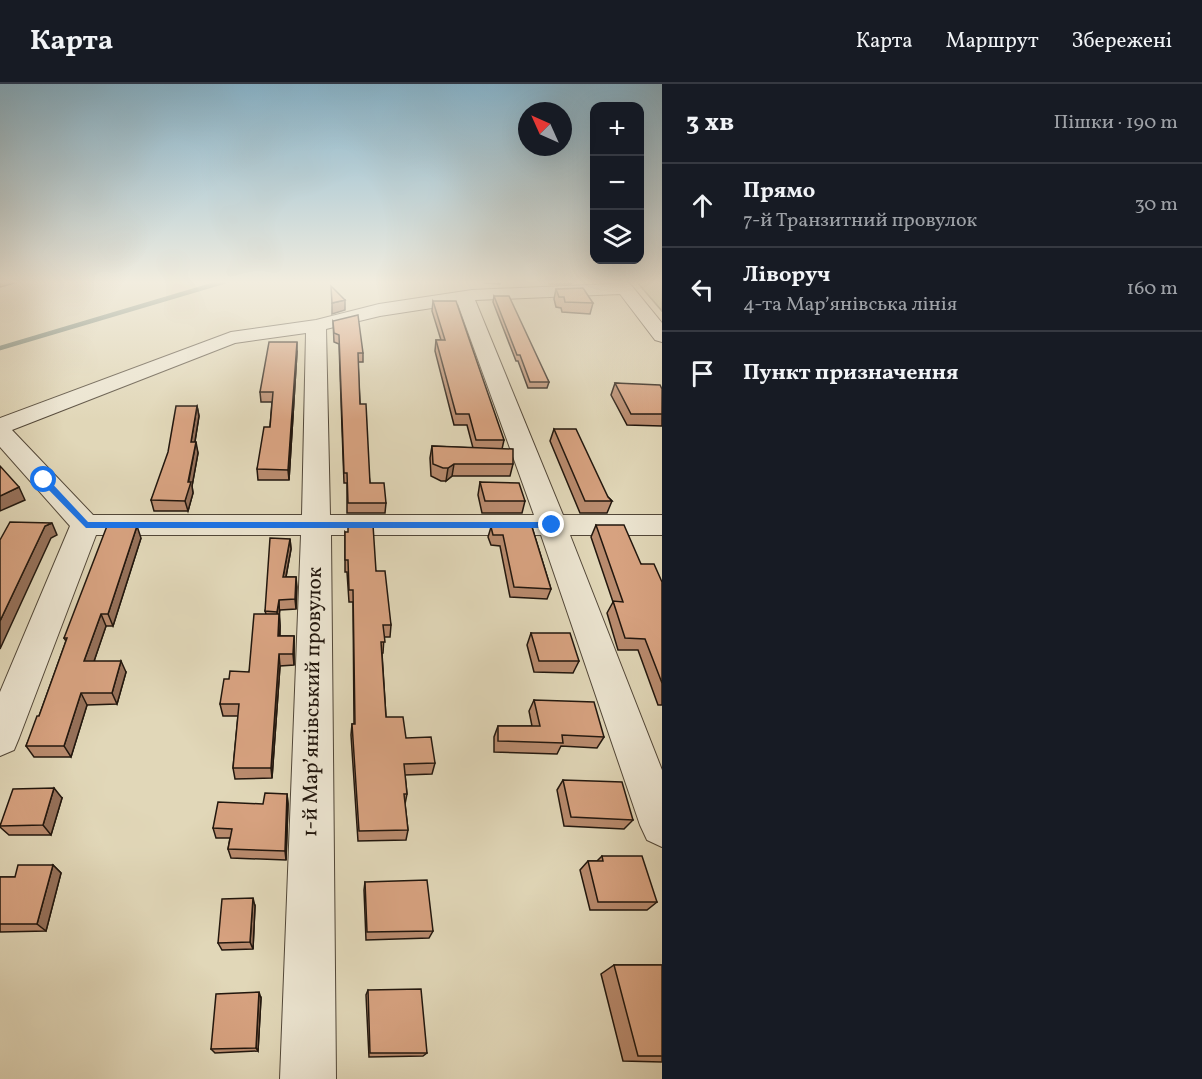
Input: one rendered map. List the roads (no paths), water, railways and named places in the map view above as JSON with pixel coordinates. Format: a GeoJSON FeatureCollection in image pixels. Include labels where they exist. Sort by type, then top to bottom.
{"type":"FeatureCollection","features":[{"type":"Feature","properties":{"kind":"street"},"geometry":{"type":"LineString","coordinates":[[0,426],[217,342],[245,335],[305,327]]}},
{"type":"Feature","properties":{"kind":"street","name":"1-й Марʼянівський провулок"},"geometry":{"type":"LineString","coordinates":[[308,1079],[316,526],[316,327]]}},
{"type":"Feature","properties":{"kind":"street"},"geometry":{"type":"LineString","coordinates":[[469,327],[552,525],[662,825]]}},
{"type":"Feature","properties":{"kind":"street"},"geometry":{"type":"LineString","coordinates":[[0,432],[86,525],[662,525]]}},
{"type":"Feature","properties":{"kind":"street"},"geometry":{"type":"LineString","coordinates":[[0,738],[86,525]]}},
{"type":"Feature","properties":{"kind":"waterway"},"geometry":{"type":"LineString","coordinates":[[0,348],[69,327]]}}]}
